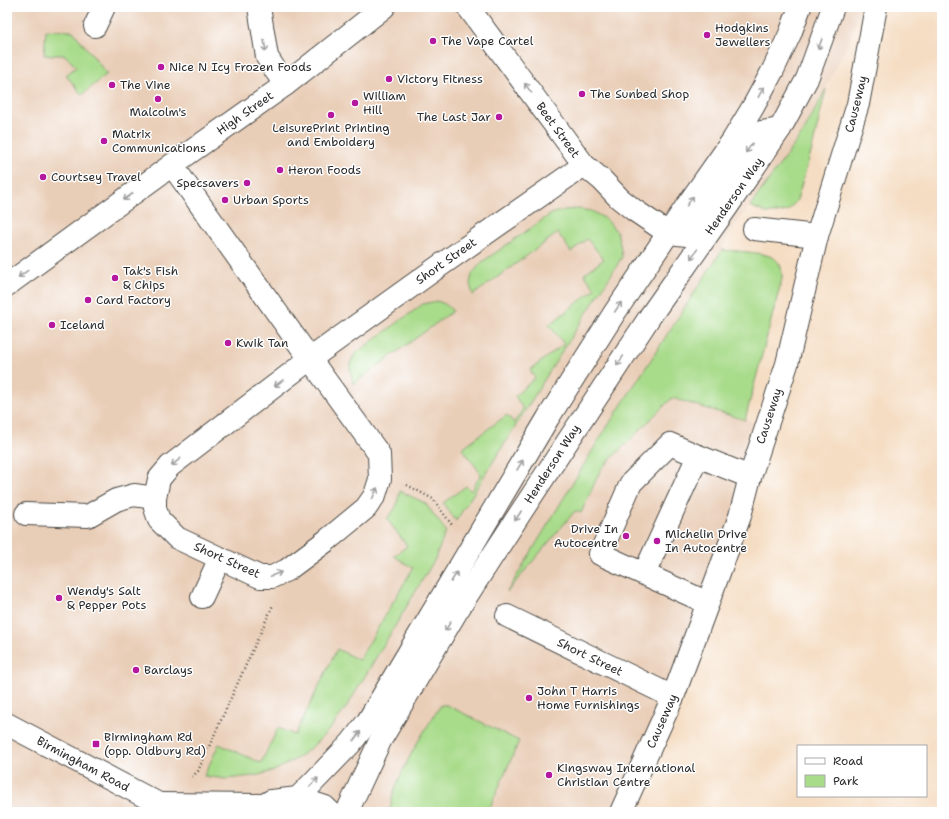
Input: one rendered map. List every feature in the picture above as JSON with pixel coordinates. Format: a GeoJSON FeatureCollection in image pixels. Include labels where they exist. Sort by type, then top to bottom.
{"type":"FeatureCollection","features":[{"type":"Feature","properties":{"kind":"street"},"geometry":{"type":"LineString","coordinates":[[259,7],[267,57],[285,85]]}},
{"type":"Feature","properties":{"kind":"street","name":"High Street"},"geometry":{"type":"LineString","coordinates":[[7,286],[172,165],[285,85],[384,7]]}},
{"type":"Feature","properties":{"kind":"street","name":"Beet Street"},"geometry":{"type":"LineString","coordinates":[[468,7],[584,165],[602,180],[619,198],[668,233]]}},
{"type":"Feature","properties":{"kind":"street"},"geometry":{"type":"LineString","coordinates":[[330,812],[325,807],[298,798],[351,743],[368,721],[548,418],[615,312],[754,107],[787,40],[800,7]]}},
{"type":"Feature","properties":{"kind":"street","name":"Henderson Way"},"geometry":{"type":"LineString","coordinates":[[347,812],[380,741],[457,611],[646,322],[780,129],[807,80],[833,7]]}},
{"type":"Feature","properties":{"kind":"street","name":"Causeway"},"geometry":{"type":"LineString","coordinates":[[621,812],[673,697],[740,516],[750,477],[787,364],[817,236],[858,104],[876,7]]}},
{"type":"Feature","properties":{"kind":"street","name":"Henderson Way"},"geometry":{"type":"LineString","coordinates":[[668,233],[687,235],[700,220],[761,132],[780,129]]}},
{"type":"Feature","properties":{"kind":"street","name":"Short Street"},"geometry":{"type":"LineString","coordinates":[[172,165],[310,359],[379,454],[380,479],[375,496],[366,508],[287,570],[272,577],[260,577],[177,538],[159,520],[155,508],[155,498],[159,479],[170,466],[310,359],[584,165]]}},
{"type":"Feature","properties":{"kind":"street"},"geometry":{"type":"LineString","coordinates":[[754,228],[817,236]]}},
{"type":"Feature","properties":{"kind":"street"},"geometry":{"type":"LineString","coordinates":[[708,603],[600,554],[631,483],[670,444],[750,477]]}},
{"type":"Feature","properties":{"kind":"street"},"geometry":{"type":"LineString","coordinates":[[644,574],[698,456]]}},
{"type":"Feature","properties":{"kind":"street"},"geometry":{"type":"LineString","coordinates":[[26,514],[88,516],[116,500],[134,495],[155,498]]}},
{"type":"Feature","properties":{"kind":"street"},"geometry":{"type":"LineString","coordinates":[[202,597],[220,558]]}},
{"type":"Feature","properties":{"kind":"street","name":"Short Street"},"geometry":{"type":"LineString","coordinates":[[507,616],[673,697]]}},
{"type":"Feature","properties":{"kind":"street","name":"Birmingham Road"},"geometry":{"type":"LineString","coordinates":[[7,724],[164,808],[258,809],[271,801],[298,798]]}},
{"type":"Feature","properties":{"kind":"path"},"geometry":{"type":"LineString","coordinates":[[662,7],[664,11]]}},
{"type":"Feature","properties":{"kind":"path"},"geometry":{"type":"LineString","coordinates":[[380,471],[433,499],[452,525],[452,531]]}},
{"type":"Feature","properties":{"kind":"path"},"geometry":{"type":"LineString","coordinates":[[164,808],[198,771],[274,601],[272,577]]}},
{"type":"Feature","properties":{"kind":"shaded area"},"geometry":{"type":"Polygon","coordinates":[[[7,7],[861,7],[848,44],[804,131],[730,233],[722,250],[745,419],[766,428],[622,812],[7,812],[7,7]]]}},
{"type":"Feature","properties":{"kind":"green space"},"geometry":{"type":"Polygon","coordinates":[[[46,30],[73,31],[107,74],[82,95],[66,75],[76,67],[65,55],[44,55],[46,30]]]}},
{"type":"Feature","properties":{"kind":"green space"},"geometry":{"type":"Polygon","coordinates":[[[826,89],[812,149],[797,200],[788,211],[777,213],[766,213],[750,206],[804,131],[826,89]]]}},
{"type":"Feature","properties":{"kind":"green space"},"geometry":{"type":"Polygon","coordinates":[[[577,209],[592,211],[607,220],[617,232],[622,257],[456,521],[443,503],[466,486],[471,491],[481,474],[462,448],[507,415],[514,423],[523,409],[515,396],[535,378],[530,370],[564,344],[549,325],[595,289],[584,274],[604,259],[587,239],[571,252],[558,233],[473,295],[470,284],[472,274],[482,262],[551,214],[564,210],[577,209]]]}},
{"type":"Feature","properties":{"kind":"green space"},"geometry":{"type":"Polygon","coordinates":[[[722,250],[750,252],[771,257],[779,263],[782,270],[782,279],[745,420],[672,398],[601,469],[581,513],[575,511],[507,592],[600,438],[722,250]]]}},
{"type":"Feature","properties":{"kind":"green space"},"geometry":{"type":"Polygon","coordinates":[[[437,301],[445,304],[453,311],[353,384],[350,364],[356,353],[423,304],[437,301]]]}},
{"type":"Feature","properties":{"kind":"green space"},"geometry":{"type":"Polygon","coordinates":[[[400,491],[425,503],[446,531],[435,559],[346,708],[330,729],[314,745],[298,758],[274,771],[254,776],[226,779],[204,776],[219,744],[261,763],[278,728],[295,735],[337,649],[359,660],[413,568],[394,556],[407,546],[387,519],[396,507],[400,491]]]}},
{"type":"Feature","properties":{"kind":"green space"},"geometry":{"type":"Polygon","coordinates":[[[441,705],[447,705],[519,741],[488,812],[390,812],[394,791],[409,757],[441,705]]]}},
{"type":"Feature","properties":{"kind":"place","name":"Hodgkins Jewellers"},"geometry":{"type":"Point","coordinates":[707,35]}},
{"type":"Feature","properties":{"kind":"place","name":"The Vape Cartel"},"geometry":{"type":"Point","coordinates":[433,41]}},
{"type":"Feature","properties":{"kind":"place","name":"Nice N Icy Frozen Foods"},"geometry":{"type":"Point","coordinates":[161,67]}},
{"type":"Feature","properties":{"kind":"place","name":"Victory Fitness"},"geometry":{"type":"Point","coordinates":[389,79]}},
{"type":"Feature","properties":{"kind":"place","name":"The Vine"},"geometry":{"type":"Point","coordinates":[112,85]}},
{"type":"Feature","properties":{"kind":"place","name":"The Sunbed Shop"},"geometry":{"type":"Point","coordinates":[582,94]}},
{"type":"Feature","properties":{"kind":"place","name":"Malcolm's"},"geometry":{"type":"Point","coordinates":[158,99]}},
{"type":"Feature","properties":{"kind":"place","name":"William Hill"},"geometry":{"type":"Point","coordinates":[355,103]}},
{"type":"Feature","properties":{"kind":"place","name":"LeisurePrint Printing and Emboidery"},"geometry":{"type":"Point","coordinates":[331,115]}},
{"type":"Feature","properties":{"kind":"place","name":"The Last Jar"},"geometry":{"type":"Point","coordinates":[499,117]}},
{"type":"Feature","properties":{"kind":"place","name":"Matrix Communications"},"geometry":{"type":"Point","coordinates":[104,141]}},
{"type":"Feature","properties":{"kind":"place","name":"Heron Foods"},"geometry":{"type":"Point","coordinates":[280,170]}},
{"type":"Feature","properties":{"kind":"place","name":"Courtsey Travel"},"geometry":{"type":"Point","coordinates":[43,177]}},
{"type":"Feature","properties":{"kind":"place","name":"Specsavers"},"geometry":{"type":"Point","coordinates":[247,183]}},
{"type":"Feature","properties":{"kind":"place","name":"Urban Sports"},"geometry":{"type":"Point","coordinates":[225,200]}},
{"type":"Feature","properties":{"kind":"place","name":"Tak's Fish & Chips"},"geometry":{"type":"Point","coordinates":[115,278]}},
{"type":"Feature","properties":{"kind":"place","name":"Card Factory"},"geometry":{"type":"Point","coordinates":[88,300]}},
{"type":"Feature","properties":{"kind":"place","name":"Iceland"},"geometry":{"type":"Point","coordinates":[52,325]}},
{"type":"Feature","properties":{"kind":"place","name":"Kwik Tan"},"geometry":{"type":"Point","coordinates":[228,343]}},
{"type":"Feature","properties":{"kind":"place","name":"Drive In Autocentre"},"geometry":{"type":"Point","coordinates":[626,536]}},
{"type":"Feature","properties":{"kind":"place","name":"Michelin Drive In Autocentre"},"geometry":{"type":"Point","coordinates":[657,541]}},
{"type":"Feature","properties":{"kind":"place","name":"Wendy's Salt & Pepper Pots"},"geometry":{"type":"Point","coordinates":[59,598]}},
{"type":"Feature","properties":{"kind":"place","name":"Barclays"},"geometry":{"type":"Point","coordinates":[136,670]}},
{"type":"Feature","properties":{"kind":"place","name":"John T Harris Home Furnishings"},"geometry":{"type":"Point","coordinates":[529,698]}},
{"type":"Feature","properties":{"kind":"place","name":"Birmingham Rd (opp. Oldbury Rd)"},"geometry":{"type":"Point","coordinates":[96,744]}},
{"type":"Feature","properties":{"kind":"place","name":"Kingsway International Christian Centre"},"geometry":{"type":"Point","coordinates":[549,775]}}]}
